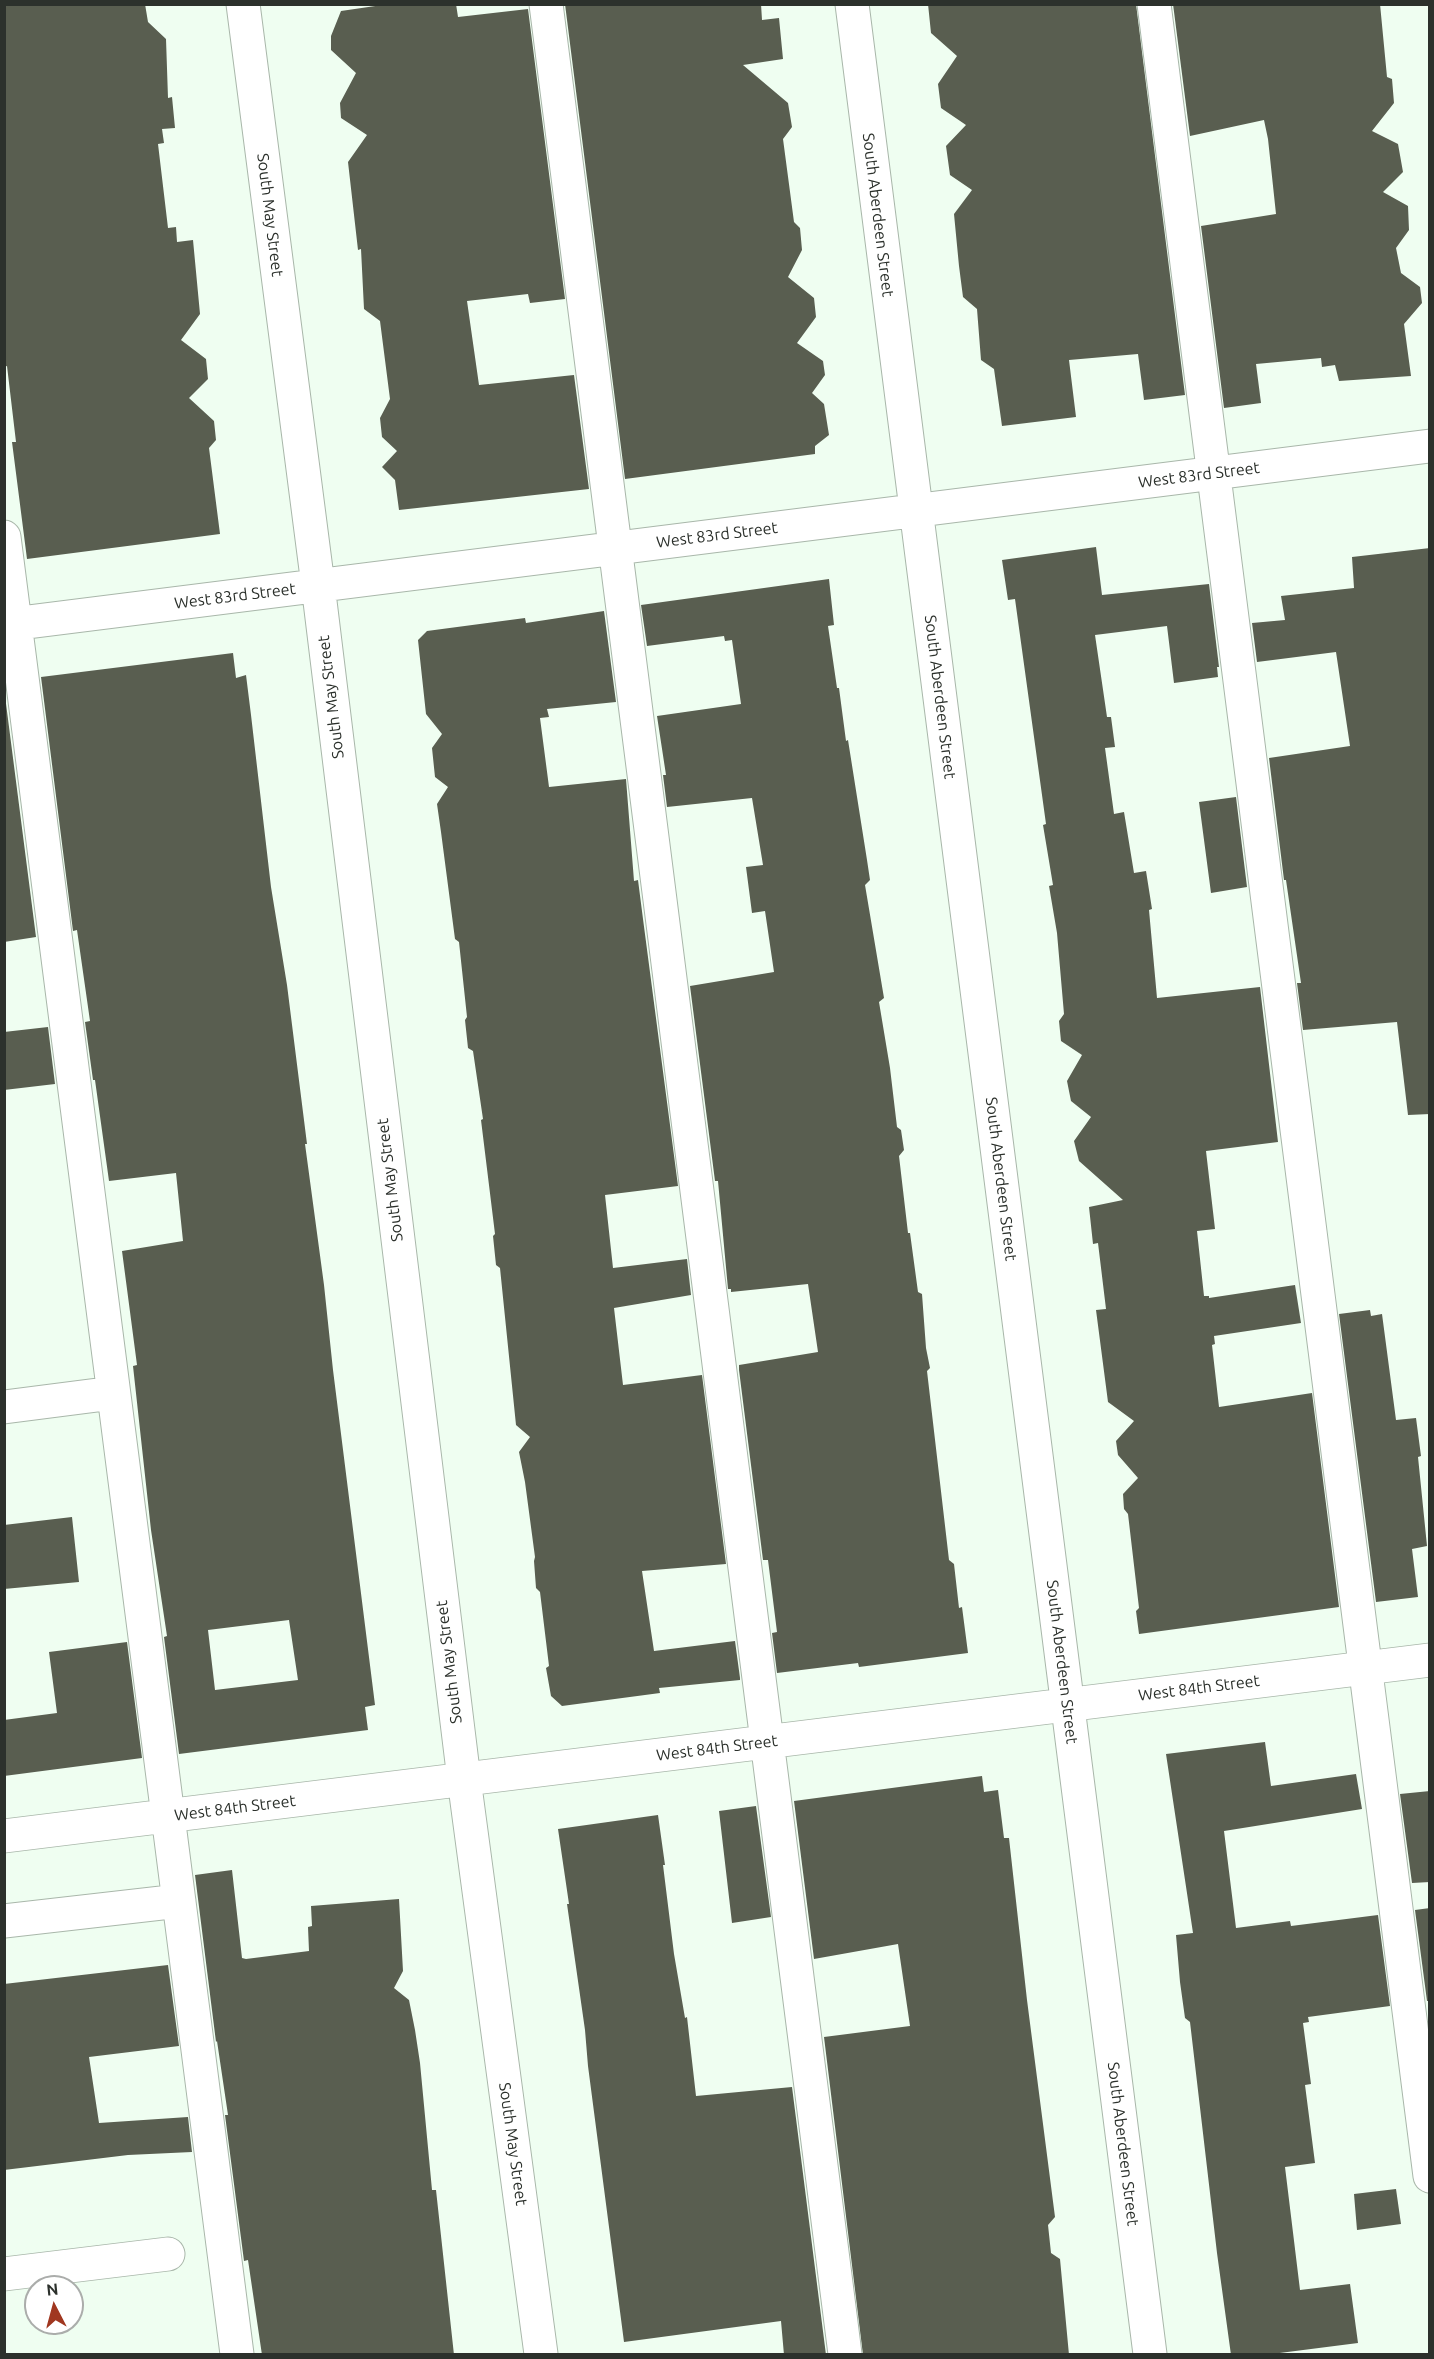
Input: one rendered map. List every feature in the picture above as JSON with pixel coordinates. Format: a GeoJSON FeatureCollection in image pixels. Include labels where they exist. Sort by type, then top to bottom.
{"type":"FeatureCollection","features":[{"type":"Feature","properties":{"kind":"street","name":"South May Street"},"geometry":{"type":"LineString","coordinates":[[243,4],[318,585],[464,1779],[541,2355]]}},
{"type":"Feature","properties":{"kind":"street"},"geometry":{"type":"LineString","coordinates":[[546,4],[844,2355]]}},
{"type":"Feature","properties":{"kind":"street","name":"South Aberdeen Street"},"geometry":{"type":"LineString","coordinates":[[852,4],[1150,2355]]}},
{"type":"Feature","properties":{"kind":"street"},"geometry":{"type":"LineString","coordinates":[[1155,4],[1430,2176]]}},
{"type":"Feature","properties":{"kind":"street","name":"West 83rd Street"},"geometry":{"type":"LineString","coordinates":[[10,624],[1430,446]]}},
{"type":"Feature","properties":{"kind":"street"},"geometry":{"type":"LineString","coordinates":[[4,537],[10,624],[169,1816],[237,2355]]}},
{"type":"Feature","properties":{"kind":"street"},"geometry":{"type":"LineString","coordinates":[[4,1407],[113,1393]]}},
{"type":"Feature","properties":{"kind":"street","name":"West 84th Street"},"geometry":{"type":"LineString","coordinates":[[4,1836],[1430,1660]]}},
{"type":"Feature","properties":{"kind":"street"},"geometry":{"type":"LineString","coordinates":[[4,1921],[179,1901]]}},
{"type":"Feature","properties":{"kind":"street"},"geometry":{"type":"LineString","coordinates":[[4,2274],[168,2254]]}},
{"type":"Feature","properties":{"kind":"building"},"geometry":{"type":"Polygon","coordinates":[[[4,4],[145,4],[148,22],[166,39],[168,98],[172,97],[175,128],[162,129],[164,143],[158,144],[168,228],[176,227],[177,242],[193,240],[200,314],[181,340],[206,359],[208,379],[189,398],[214,421],[216,440],[209,448],[220,534],[27,559],[12,442],[16,442],[7,366],[4,367],[4,4]]]}},
{"type":"Feature","properties":{"kind":"building"},"geometry":{"type":"Polygon","coordinates":[[[389,4],[456,4],[458,17],[528,9],[565,299],[530,303],[528,294],[467,301],[479,385],[574,375],[589,489],[399,510],[395,480],[382,467],[397,451],[382,437],[380,418],[390,399],[380,321],[364,309],[361,249],[358,250],[348,162],[367,135],[341,118],[340,103],[356,73],[331,50],[331,36],[341,11],[389,4]]]}},
{"type":"Feature","properties":{"kind":"building"},"geometry":{"type":"Polygon","coordinates":[[[565,4],[761,4],[762,20],[779,18],[783,59],[743,65],[788,103],[792,127],[783,139],[794,222],[800,228],[802,250],[788,277],[814,298],[816,317],[797,343],[823,361],[825,375],[812,393],[824,404],[829,435],[815,446],[815,454],[625,479],[565,4]]]}},
{"type":"Feature","properties":{"kind":"building"},"geometry":{"type":"Polygon","coordinates":[[[928,4],[1136,4],[1185,395],[1144,400],[1138,354],[1069,360],[1076,417],[1002,426],[994,369],[981,360],[977,309],[963,297],[959,266],[954,214],[972,190],[950,175],[946,146],[966,125],[941,108],[938,84],[957,56],[931,33],[928,4]]]}},
{"type":"Feature","properties":{"kind":"building"},"geometry":{"type":"Polygon","coordinates":[[[1173,4],[1380,4],[1387,77],[1392,79],[1394,103],[1372,131],[1398,144],[1403,172],[1383,192],[1408,206],[1409,230],[1396,248],[1401,273],[1420,287],[1422,303],[1404,324],[1411,376],[1339,381],[1335,365],[1322,367],[1321,358],[1256,364],[1261,403],[1224,408],[1201,226],[1276,214],[1268,139],[1264,120],[1190,136],[1173,4]]]}},
{"type":"Feature","properties":{"kind":"building"},"geometry":{"type":"Polygon","coordinates":[[[1096,547],[1102,595],[1209,584],[1219,667],[1217,667],[1218,677],[1174,683],[1167,626],[1095,635],[1107,717],[1111,717],[1115,747],[1105,748],[1114,814],[1124,812],[1134,873],[1146,871],[1152,909],[1149,910],[1157,998],[1260,987],[1278,1142],[1206,1151],[1215,1229],[1197,1231],[1204,1296],[1209,1296],[1209,1298],[1295,1285],[1301,1323],[1214,1336],[1215,1344],[1212,1345],[1219,1407],[1312,1393],[1339,1607],[1139,1634],[1136,1611],[1139,1608],[1128,1514],[1124,1509],[1123,1494],[1138,1478],[1118,1455],[1116,1441],[1134,1421],[1108,1402],[1096,1310],[1106,1309],[1098,1243],[1093,1244],[1089,1207],[1123,1200],[1079,1161],[1074,1141],[1091,1117],[1071,1101],[1067,1081],[1082,1055],[1061,1041],[1059,1021],[1064,1014],[1057,933],[1049,886],[1053,885],[1043,825],[1046,824],[1015,599],[1008,600],[1002,560],[1096,547]]]}},
{"type":"Feature","properties":{"kind":"building"},"geometry":{"type":"Polygon","coordinates":[[[1430,548],[1430,1114],[1408,1115],[1397,1022],[1303,1030],[1297,983],[1301,983],[1286,880],[1284,880],[1269,758],[1350,746],[1336,652],[1257,662],[1252,623],[1285,620],[1281,596],[1354,588],[1352,557],[1430,548]]]}},
{"type":"Feature","properties":{"kind":"building"},"geometry":{"type":"Polygon","coordinates":[[[829,579],[834,625],[828,626],[870,880],[865,885],[884,998],[879,1002],[897,1127],[901,1130],[904,1150],[899,1156],[908,1233],[910,1233],[918,1292],[922,1294],[926,1348],[930,1368],[927,1371],[949,1560],[954,1564],[959,1608],[962,1607],[968,1653],[859,1667],[858,1663],[777,1673],[772,1633],[777,1632],[768,1560],[763,1560],[739,1365],[818,1352],[808,1284],[731,1292],[731,1289],[728,1289],[718,1181],[715,1181],[690,986],[774,972],[765,911],[752,913],[746,867],[763,865],[752,798],[667,807],[663,775],[666,775],[657,716],[741,704],[732,640],[725,641],[724,636],[647,646],[641,605],[829,579]]]}},
{"type":"Feature","properties":{"kind":"building"},"geometry":{"type":"Polygon","coordinates":[[[604,611],[616,702],[547,709],[549,717],[540,718],[549,787],[626,779],[634,881],[638,880],[678,1186],[605,1195],[613,1268],[687,1259],[691,1295],[614,1308],[623,1385],[702,1375],[726,1564],[642,1571],[654,1651],[735,1641],[740,1680],[659,1688],[660,1693],[562,1706],[551,1696],[546,1668],[549,1666],[540,1592],[536,1588],[535,1557],[519,1452],[530,1437],[516,1425],[500,1268],[496,1265],[493,1236],[495,1234],[481,1120],[483,1119],[473,1051],[468,1048],[459,942],[455,939],[437,804],[448,787],[435,777],[432,748],[442,734],[426,714],[418,640],[427,631],[525,618],[526,623],[604,611]]]}},
{"type":"Feature","properties":{"kind":"building"},"geometry":{"type":"Polygon","coordinates":[[[233,653],[236,678],[246,675],[271,887],[287,985],[307,1144],[305,1144],[375,1705],[365,1707],[368,1730],[179,1754],[164,1637],[167,1636],[151,1530],[133,1366],[137,1365],[122,1251],[183,1241],[176,1173],[109,1181],[85,1022],[90,1021],[77,930],[73,931],[41,677],[233,653]],[[289,1620],[208,1630],[215,1690],[298,1680],[289,1620]]]}},
{"type":"Feature","properties":{"kind":"building"},"geometry":{"type":"Polygon","coordinates":[[[4,688],[36,937],[4,942],[4,688]]]}},
{"type":"Feature","properties":{"kind":"building"},"geometry":{"type":"Polygon","coordinates":[[[1236,797],[1247,887],[1211,893],[1199,802],[1236,797]]]}},
{"type":"Feature","properties":{"kind":"building"},"geometry":{"type":"Polygon","coordinates":[[[48,1027],[55,1084],[4,1090],[4,1032],[48,1027]]]}},
{"type":"Feature","properties":{"kind":"building"},"geometry":{"type":"Polygon","coordinates":[[[1370,1310],[1371,1316],[1382,1314],[1396,1420],[1416,1418],[1427,1546],[1412,1549],[1418,1597],[1376,1602],[1339,1314],[1370,1310]]]}},
{"type":"Feature","properties":{"kind":"building"},"geometry":{"type":"Polygon","coordinates":[[[72,1517],[79,1582],[4,1589],[4,1525],[72,1517]]]}},
{"type":"Feature","properties":{"kind":"building"},"geometry":{"type":"Polygon","coordinates":[[[127,1642],[142,1758],[4,1776],[4,1720],[57,1713],[49,1652],[127,1642]]]}},
{"type":"Feature","properties":{"kind":"building"},"geometry":{"type":"Polygon","coordinates":[[[1265,1742],[1271,1786],[1356,1774],[1362,1809],[1224,1831],[1236,1928],[1290,1921],[1291,1926],[1378,1915],[1390,2006],[1308,2017],[1309,2022],[1303,2023],[1311,2084],[1305,2085],[1315,2163],[1285,2167],[1300,2290],[1350,2284],[1358,2343],[1264,2355],[1231,2355],[1190,2022],[1185,2018],[1180,1982],[1176,1935],[1193,1933],[1166,1754],[1265,1742]]]}},
{"type":"Feature","properties":{"kind":"building"},"geometry":{"type":"Polygon","coordinates":[[[982,1776],[984,1792],[998,1790],[1004,1838],[1009,1838],[1055,2217],[1048,2225],[1051,2253],[1060,2259],[1069,2355],[863,2355],[824,2037],[910,2026],[898,1944],[814,1959],[794,1801],[982,1776]]]}},
{"type":"Feature","properties":{"kind":"building"},"geometry":{"type":"Polygon","coordinates":[[[1430,1791],[1430,1882],[1412,1883],[1400,1794],[1430,1791]]]}},
{"type":"Feature","properties":{"kind":"building"},"geometry":{"type":"Polygon","coordinates":[[[756,1806],[771,1917],[732,1923],[719,1811],[756,1806]]]}},
{"type":"Feature","properties":{"kind":"building"},"geometry":{"type":"Polygon","coordinates":[[[658,1815],[674,1954],[685,2018],[687,2017],[696,2096],[792,2087],[826,2355],[784,2355],[781,2321],[624,2342],[558,1829],[658,1815]]]}},
{"type":"Feature","properties":{"kind":"building"},"geometry":{"type":"Polygon","coordinates":[[[232,1870],[242,1958],[246,1959],[309,1951],[308,1927],[312,1926],[311,1906],[399,1899],[403,1971],[394,1988],[409,2000],[415,2030],[432,2190],[436,2190],[454,2355],[262,2355],[248,2260],[244,2261],[225,2115],[228,2115],[216,2042],[195,1875],[232,1870]]]}},
{"type":"Feature","properties":{"kind":"building"},"geometry":{"type":"Polygon","coordinates":[[[1430,1908],[1430,2001],[1427,2001],[1415,1910],[1430,1908]]]}},
{"type":"Feature","properties":{"kind":"building"},"geometry":{"type":"Polygon","coordinates":[[[168,1965],[179,2046],[89,2057],[99,2123],[188,2117],[192,2152],[128,2155],[4,2170],[4,1984],[168,1965]]]}},
{"type":"Feature","properties":{"kind":"building"},"geometry":{"type":"Polygon","coordinates":[[[1396,2189],[1401,2224],[1357,2230],[1354,2194],[1396,2189]]]}}]}
